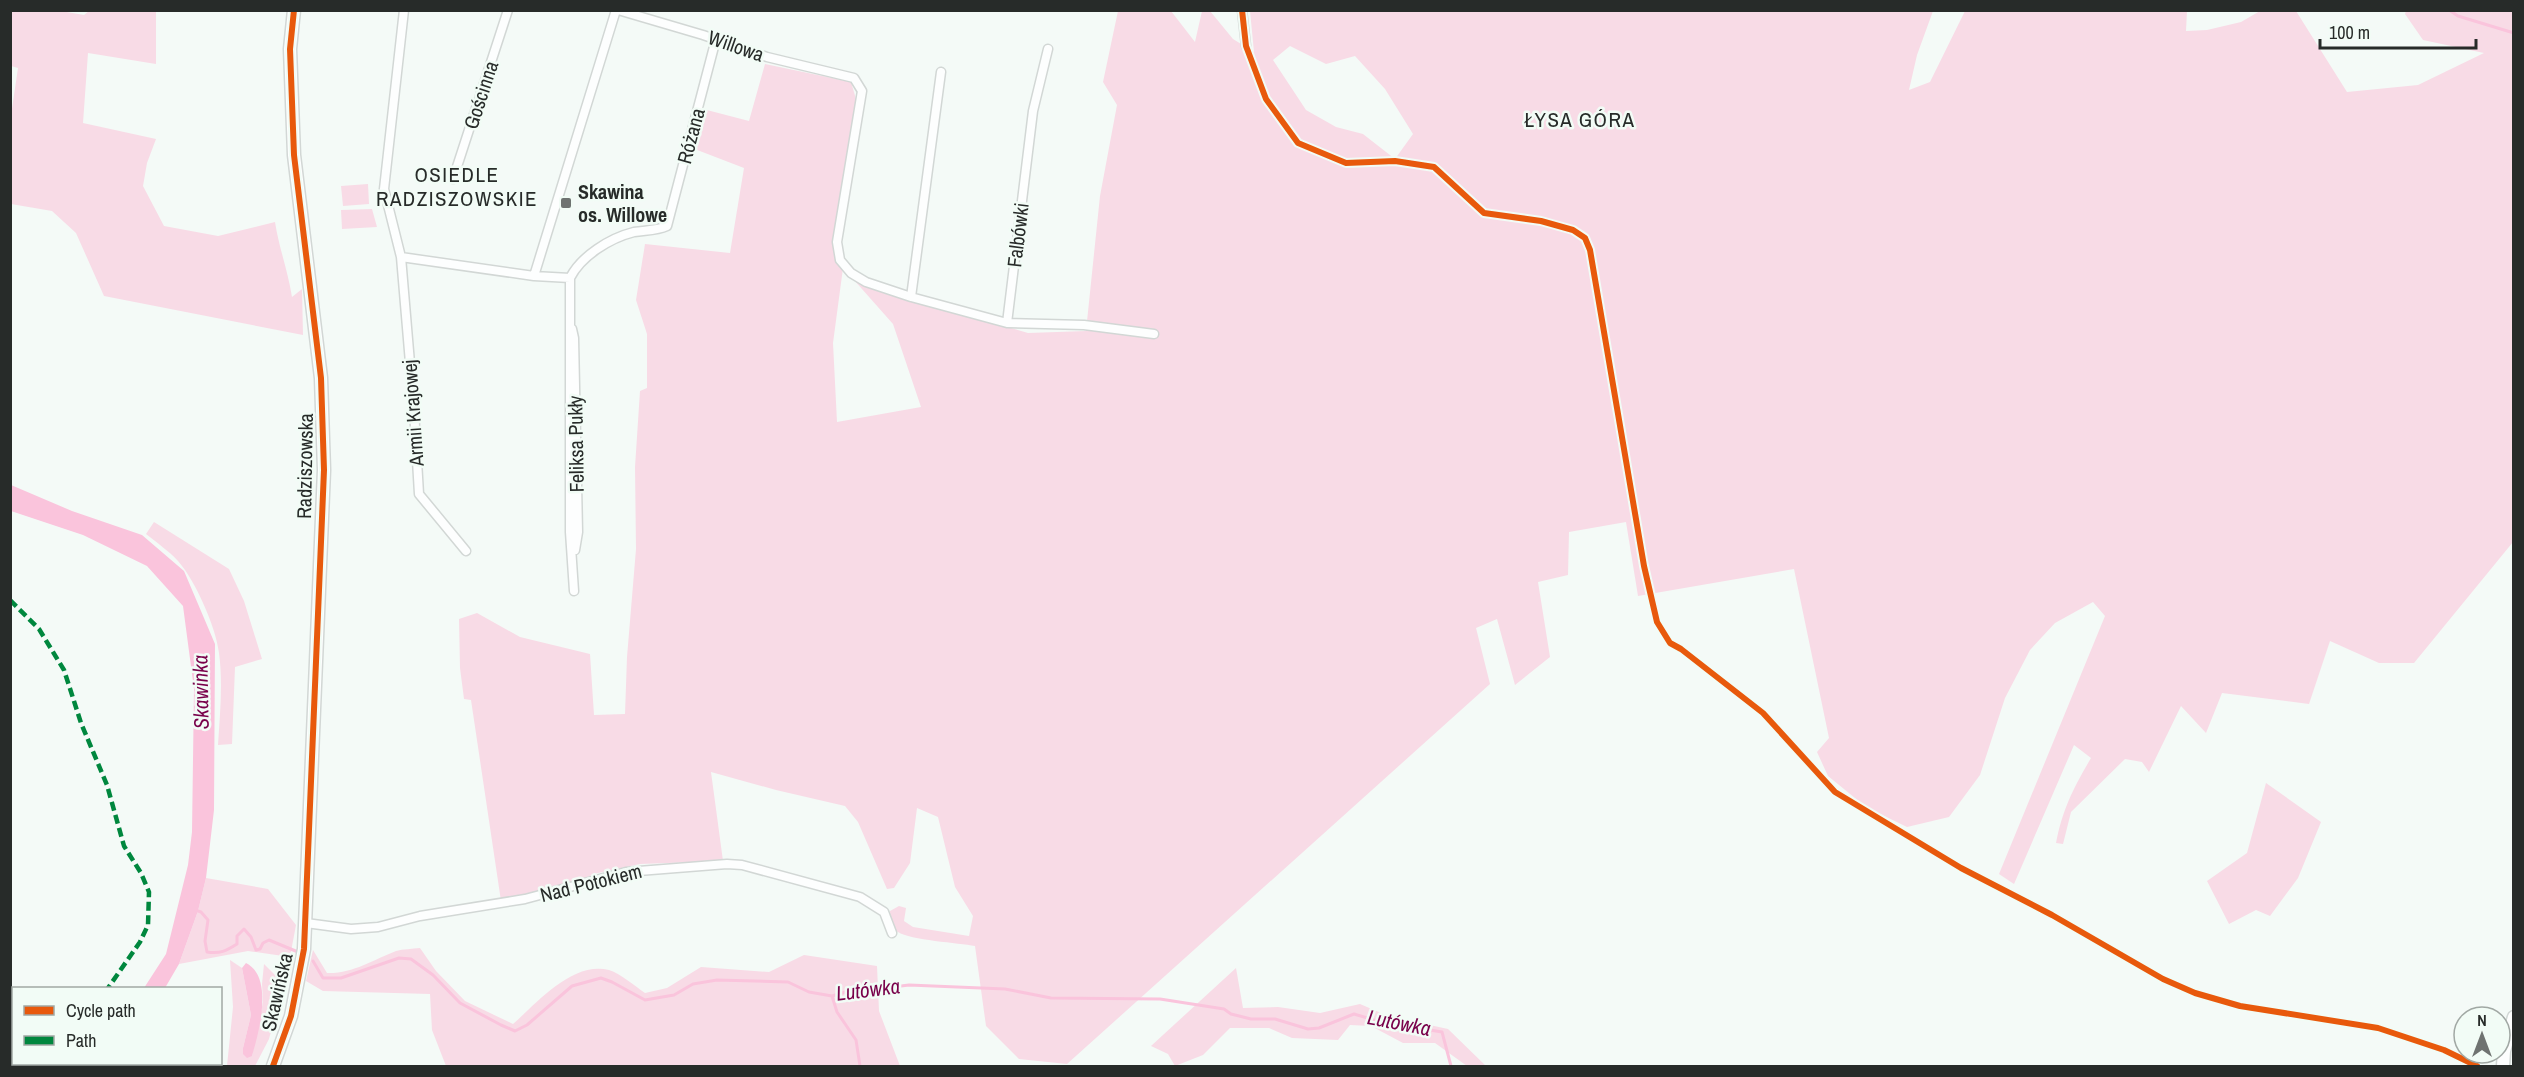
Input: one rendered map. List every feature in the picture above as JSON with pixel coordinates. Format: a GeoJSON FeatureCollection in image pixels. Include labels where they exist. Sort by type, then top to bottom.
{"type":"FeatureCollection","features":[{"type":"Feature","properties":{"kind":"street","name":"Radziszowska"},"geometry":{"type":"LineString","coordinates":[[294,10],[290,49],[294,155],[321,378],[324,470],[306,923]]}},
{"type":"Feature","properties":{"kind":"street","name":"Armii Krajowej"},"geometry":{"type":"LineString","coordinates":[[404,10],[384,189],[401,257],[419,494],[466,551]]}},
{"type":"Feature","properties":{"kind":"street","name":"Gościnna"},"geometry":{"type":"LineString","coordinates":[[453,179],[508,10]]}},
{"type":"Feature","properties":{"kind":"street"},"geometry":{"type":"LineString","coordinates":[[534,276],[617,10]]}},
{"type":"Feature","properties":{"kind":"street","name":"Willowa"},"geometry":{"type":"LineString","coordinates":[[617,10],[716,39],[767,57],[854,78],[862,91],[837,242],[840,260],[851,273],[866,282],[911,297]]}},
{"type":"Feature","properties":{"kind":"street"},"geometry":{"type":"LineString","coordinates":[[1242,10],[1246,46]]}},
{"type":"Feature","properties":{"kind":"street","name":"Różana"},"geometry":{"type":"LineString","coordinates":[[570,278],[575,267],[595,251],[626,234],[652,231],[666,226],[716,39]]}},
{"type":"Feature","properties":{"kind":"street","name":"Falbówki"},"geometry":{"type":"LineString","coordinates":[[1007,323],[1033,111],[1048,49]]}},
{"type":"Feature","properties":{"kind":"street"},"geometry":{"type":"LineString","coordinates":[[941,72],[911,297],[1007,323],[1084,325],[1154,334]]}},
{"type":"Feature","properties":{"kind":"street"},"geometry":{"type":"LineString","coordinates":[[401,257],[534,276],[570,278]]}},
{"type":"Feature","properties":{"kind":"street","name":"Feliksa Pukły"},"geometry":{"type":"LineString","coordinates":[[570,278],[568,338],[570,532],[574,591]]}},
{"type":"Feature","properties":{"kind":"street","name":"Nad Potokiem"},"geometry":{"type":"LineString","coordinates":[[306,923],[351,929],[378,927],[420,916],[525,899],[626,872],[727,864],[742,865],[860,897],[884,912],[892,933]]}},
{"type":"Feature","properties":{"kind":"street","name":"Skawińska"},"geometry":{"type":"LineString","coordinates":[[273,1066],[291,1016],[298,985],[306,923]]}},
{"type":"Feature","properties":{"kind":"street"},"geometry":{"type":"LineString","coordinates":[[2503,1066],[2504,1051],[2514,1017]]}},
{"type":"Feature","properties":{"kind":"shaded area"},"geometry":{"type":"Polygon","coordinates":[[[10,11],[61,11],[84,15],[89,11],[156,11],[156,64],[88,53],[83,123],[156,139],[147,163],[143,186],[164,226],[218,236],[275,222],[292,297],[302,289],[303,335],[104,296],[76,233],[52,211],[11,204],[10,122],[18,68],[11,66],[10,11]]]}},
{"type":"Feature","properties":{"kind":"shaded area"},"geometry":{"type":"Polygon","coordinates":[[[1118,11],[1171,11],[1195,42],[1202,11],[1210,11],[1233,39],[1254,52],[1250,11],[1933,11],[1917,55],[1909,90],[1930,82],[1965,11],[2187,11],[2186,31],[2207,30],[2241,22],[2260,11],[2296,11],[2347,92],[2418,85],[2484,53],[2423,40],[2405,14],[2406,11],[2513,11],[2513,542],[2414,663],[2379,663],[2330,641],[2309,704],[2222,693],[2206,733],[2181,706],[2149,772],[2142,762],[2125,759],[2071,812],[2063,844],[2056,843],[2069,799],[2091,758],[2074,745],[2014,884],[1999,874],[2105,616],[2093,602],[2055,623],[2030,650],[2005,698],[1980,775],[1949,817],[1907,827],[1866,807],[1828,776],[1817,752],[1829,738],[1794,569],[1638,596],[1626,522],[1569,532],[1568,575],[1538,582],[1550,657],[1515,685],[1497,619],[1476,628],[1490,684],[1067,1064],[1019,1059],[986,1026],[975,946],[904,935],[892,926],[890,911],[899,906],[906,908],[904,921],[913,927],[969,936],[973,916],[955,887],[938,817],[917,808],[910,863],[894,888],[887,889],[858,822],[845,806],[711,772],[723,861],[640,864],[598,873],[543,893],[501,901],[471,700],[464,699],[460,668],[459,619],[477,613],[520,637],[590,654],[594,715],[625,714],[636,549],[635,467],[640,391],[647,388],[647,334],[636,300],[645,244],[730,253],[744,168],[692,148],[703,109],[749,121],[765,64],[851,82],[856,99],[836,241],[843,268],[833,343],[837,422],[921,407],[893,324],[854,280],[910,299],[1028,333],[1086,331],[1100,196],[1117,105],[1103,82],[1118,11]],[[1290,46],[1273,60],[1306,110],[1336,127],[1363,134],[1395,159],[1413,134],[1385,89],[1355,56],[1326,64],[1290,46]]]}},
{"type":"Feature","properties":{"kind":"shaded area"},"geometry":{"type":"Polygon","coordinates":[[[368,184],[369,204],[343,206],[341,186],[368,184]]]}},
{"type":"Feature","properties":{"kind":"shaded area"},"geometry":{"type":"Polygon","coordinates":[[[372,209],[377,227],[342,229],[341,210],[372,209]]]}},
{"type":"Feature","properties":{"kind":"shaded area"},"geometry":{"type":"Polygon","coordinates":[[[154,522],[229,569],[244,601],[262,659],[235,667],[232,744],[218,745],[221,676],[214,630],[198,592],[185,569],[171,554],[146,534],[154,522]]]}},
{"type":"Feature","properties":{"kind":"shaded area"},"geometry":{"type":"Polygon","coordinates":[[[2266,783],[2321,822],[2298,878],[2270,916],[2256,910],[2229,924],[2207,881],[2247,853],[2266,783]]]}},
{"type":"Feature","properties":{"kind":"shaded area"},"geometry":{"type":"Polygon","coordinates":[[[206,878],[268,889],[296,925],[290,957],[248,951],[179,964],[198,911],[206,878]]]}},
{"type":"Feature","properties":{"kind":"shaded area"},"geometry":{"type":"Polygon","coordinates":[[[420,948],[436,971],[465,1001],[513,1024],[556,986],[582,972],[595,969],[614,972],[645,993],[667,988],[701,967],[769,972],[804,955],[877,966],[879,1011],[900,1066],[446,1066],[432,1030],[430,994],[323,991],[306,981],[313,950],[327,973],[336,973],[354,969],[396,951],[420,948]]]}},
{"type":"Feature","properties":{"kind":"shaded area"},"geometry":{"type":"Polygon","coordinates":[[[230,960],[242,968],[251,1015],[243,1048],[252,1056],[263,1002],[264,964],[284,984],[269,1039],[255,1066],[227,1066],[233,1007],[230,960]]]}},
{"type":"Feature","properties":{"kind":"shaded area"},"geometry":{"type":"Polygon","coordinates":[[[1236,968],[1243,1008],[1278,1007],[1320,1013],[1360,1004],[1388,1016],[1448,1029],[1486,1066],[1467,1066],[1435,1043],[1403,1043],[1371,1026],[1350,1025],[1338,1040],[1292,1038],[1269,1028],[1230,1028],[1203,1055],[1175,1066],[1168,1054],[1151,1046],[1236,968]]]}},
{"type":"Feature","properties":{"kind":"water","name":"Skawinka"},"geometry":{"type":"Polygon","coordinates":[[[11,485],[72,511],[142,535],[184,571],[215,644],[214,810],[206,878],[198,911],[179,964],[166,987],[145,987],[166,954],[188,865],[192,832],[194,689],[183,606],[147,566],[83,535],[11,511],[11,485]]]}},
{"type":"Feature","properties":{"kind":"water"},"geometry":{"type":"Polygon","coordinates":[[[246,963],[255,970],[262,992],[261,1020],[252,1056],[247,1058],[243,1054],[243,1048],[251,1015],[242,968],[246,963]]]}},
{"type":"Feature","properties":{"kind":"waterway"},"geometry":{"type":"LineString","coordinates":[[2449,10],[2458,16],[2514,33]]}},
{"type":"Feature","properties":{"kind":"waterway","name":"Lutówka"},"geometry":{"type":"LineString","coordinates":[[195,910],[201,912],[208,920],[205,941],[207,952],[219,952],[237,944],[237,936],[244,929],[251,937],[256,950],[269,940],[298,952]]}},
{"type":"Feature","properties":{"kind":"waterway","name":"Lutówka"},"geometry":{"type":"LineString","coordinates":[[313,961],[323,978],[341,978],[399,958],[411,959],[433,975],[460,1003],[515,1031],[527,1025],[572,986],[601,978],[645,1000],[674,995],[693,984],[717,980],[788,982],[809,992],[832,996],[859,988],[909,985],[1005,989],[1051,998],[1160,999],[1224,1009],[1231,1014],[1251,1019],[1275,1019],[1308,1029],[1319,1028],[1354,1014],[1381,1022],[1442,1032],[1451,1066]]}},
{"type":"Feature","properties":{"kind":"waterway"},"geometry":{"type":"LineString","coordinates":[[832,996],[837,1012],[856,1040],[860,1066]]}},
{"type":"Feature","properties":{"kind":"marked path"},"geometry":{"type":"LineString","coordinates":[[10,600],[39,629],[64,670],[81,723],[107,785],[124,846],[141,873],[149,892],[148,925],[140,942],[109,987]]}},
{"type":"Feature","properties":{"kind":"cycle path"},"geometry":{"type":"LineString","coordinates":[[273,1066],[291,1016],[304,949],[324,470],[321,378],[294,155],[290,49],[294,10]]}},
{"type":"Feature","properties":{"kind":"cycle path"},"geometry":{"type":"LineString","coordinates":[[1242,10],[1246,46],[1266,99],[1298,143],[1346,163],[1395,161],[1434,167],[1484,213],[1541,221],[1573,230],[1585,238],[1590,250],[1644,566],[1657,622],[1670,643],[1681,649],[1763,713],[1835,792],[1961,868],[2052,915],[2163,979],[2195,993],[2240,1006],[2378,1028],[2444,1050],[2477,1066]]}},
{"type":"Feature","properties":{"kind":"place","name":"Skawina os. Willowe"},"geometry":{"type":"Point","coordinates":[566,203]}},
{"type":"Feature","properties":{"kind":"district","name":"ŁYSA GÓRA"},"geometry":{"type":"Point","coordinates":[1580,120]}},
{"type":"Feature","properties":{"kind":"district","name":"OSIEDLE RADZISZOWSKIE"},"geometry":{"type":"Point","coordinates":[457,187]}}]}
